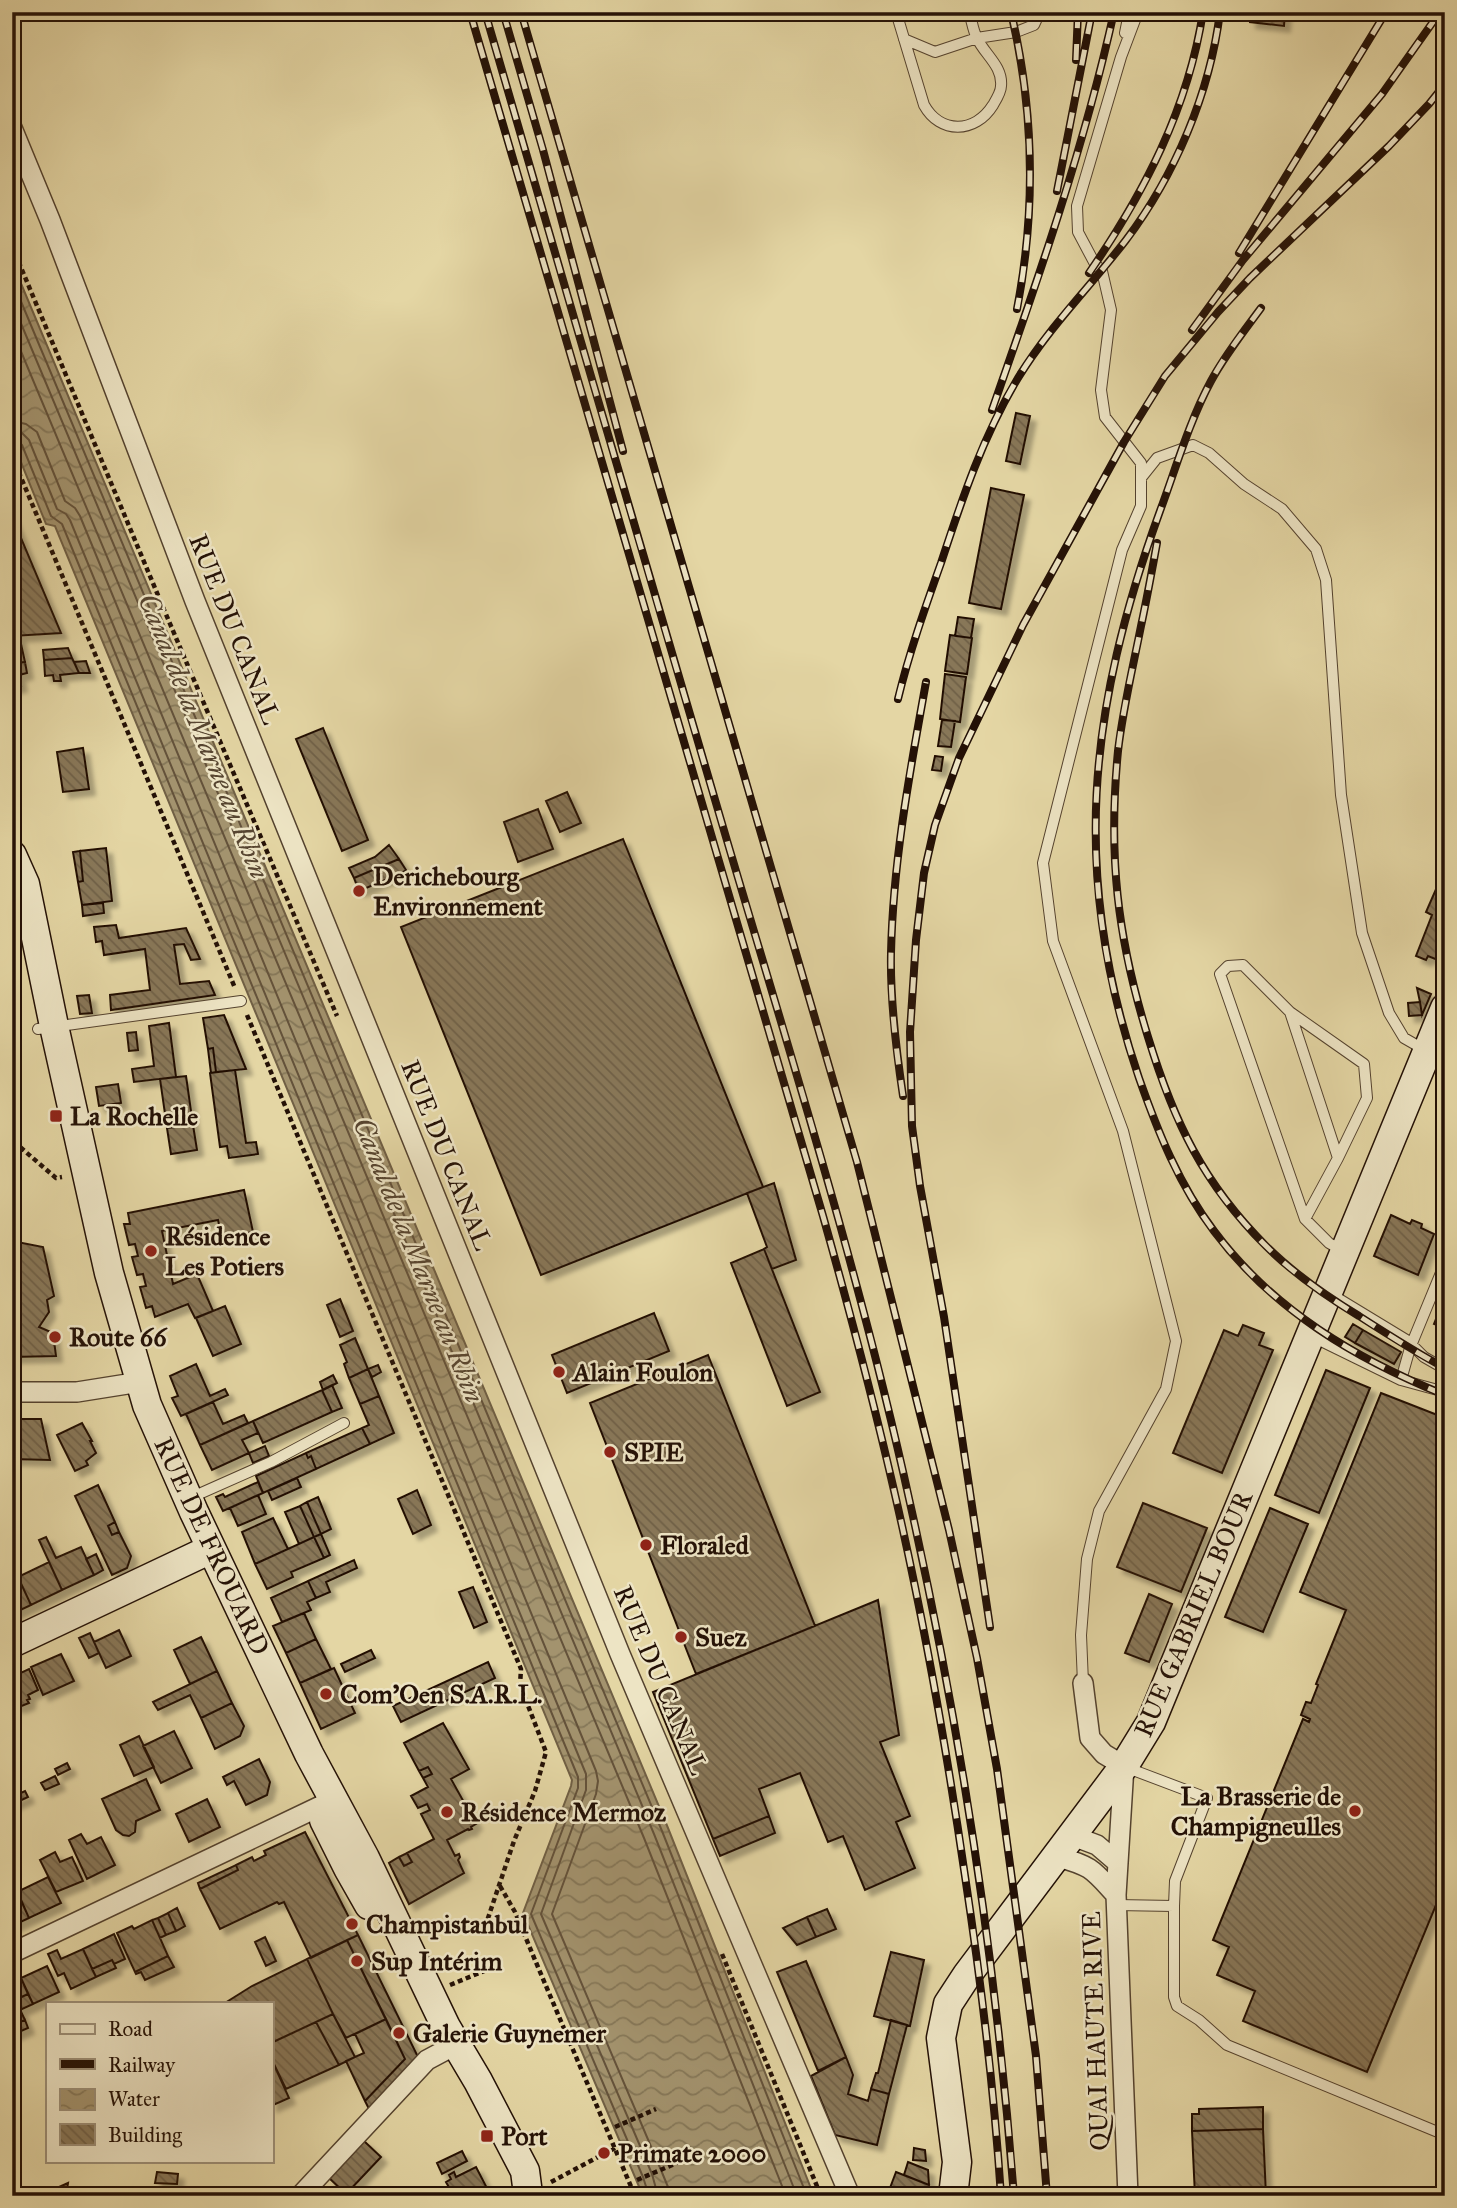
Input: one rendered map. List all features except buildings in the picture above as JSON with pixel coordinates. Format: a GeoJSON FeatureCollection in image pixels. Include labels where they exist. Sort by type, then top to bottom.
{"type":"FeatureCollection","features":[{"type":"Feature","properties":{"kind":"main road","name":"RUE DE FROUARD"},"geometry":{"type":"LineString","coordinates":[[12,855],[25,884],[56,1116],[72,1175],[93,1276],[132,1383],[147,1405],[188,1499],[205,1552]]}},
{"type":"Feature","properties":{"kind":"main road","name":"RUE DE FROUARD"},"geometry":{"type":"LineString","coordinates":[[12,916],[46,1028],[109,1273],[132,1383],[131,1409],[309,1754],[348,1868],[450,2048],[512,2181],[534,2191]]}},
{"type":"Feature","properties":{"kind":"main road","name":"RUE GABRIEL BOUR"},"geometry":{"type":"LineString","coordinates":[[953,2196],[957,2162],[941,2038],[946,2012],[960,1984],[1124,1766],[1151,1722],[1328,1292],[1434,1045],[1445,1008]]}},
{"type":"Feature","properties":{"kind":"main road"},"geometry":{"type":"LineString","coordinates":[[12,1643],[205,1552]]}},
{"type":"Feature","properties":{"kind":"main road","name":"RUE DE FROUARD"},"geometry":{"type":"LineString","coordinates":[[326,1803],[365,1857],[429,1993],[450,2048]]}},
{"type":"Feature","properties":{"kind":"street","name":"RUE DU CANAL"},"geometry":{"type":"LineString","coordinates":[[12,128],[200,614],[594,1590],[850,2196]]}},
{"type":"Feature","properties":{"kind":"street"},"geometry":{"type":"LineString","coordinates":[[12,1392],[77,1392],[132,1383]]}},
{"type":"Feature","properties":{"kind":"street"},"geometry":{"type":"LineString","coordinates":[[1083,1683],[1090,1738],[1104,1754],[1124,1766],[1116,1900]]}},
{"type":"Feature","properties":{"kind":"street"},"geometry":{"type":"LineString","coordinates":[[12,1953],[326,1803]]}},
{"type":"Feature","properties":{"kind":"street"},"geometry":{"type":"LineString","coordinates":[[1065,1846],[1097,1845],[1118,1863]]}},
{"type":"Feature","properties":{"kind":"street","name":"QUAI HAUTE RIVE"},"geometry":{"type":"LineString","coordinates":[[1065,1846],[1092,1869],[1116,1900],[1128,2196]]}},
{"type":"Feature","properties":{"kind":"street"},"geometry":{"type":"LineString","coordinates":[[300,2196],[427,2060],[450,2048]]}},
{"type":"Feature","properties":{"kind":"lane"},"geometry":{"type":"LineString","coordinates":[[896,12],[924,105],[931,117],[953,127],[971,126],[988,113],[1001,88],[1000,75],[977,38],[969,12]]}},
{"type":"Feature","properties":{"kind":"lane"},"geometry":{"type":"LineString","coordinates":[[904,39],[935,52],[977,38],[1016,32],[1034,25],[1040,12]]}},
{"type":"Feature","properties":{"kind":"lane"},"geometry":{"type":"LineString","coordinates":[[1121,57],[1128,18],[1126,12]]}},
{"type":"Feature","properties":{"kind":"lane"},"geometry":{"type":"LineString","coordinates":[[1083,1683],[1081,1635],[1087,1559],[1099,1511],[1166,1389],[1176,1341],[1123,1131],[1053,941],[1043,863],[1122,550],[1141,506],[1141,463],[1105,417],[1101,390],[1111,310],[1102,271],[1095,264],[1078,232],[1077,206],[1121,57],[1138,12]]}},
{"type":"Feature","properties":{"kind":"lane"},"geometry":{"type":"LineString","coordinates":[[1141,478],[1157,458],[1193,445],[1209,453],[1244,484],[1282,509],[1316,549],[1326,580],[1341,795],[1362,933],[1390,1013],[1404,1038],[1434,1045]]}},
{"type":"Feature","properties":{"kind":"lane"},"geometry":{"type":"LineString","coordinates":[[1306,1219],[1367,1098],[1364,1064],[1290,1012],[1243,965],[1228,966],[1220,974],[1306,1219],[1329,1243],[1345,1252]]}},
{"type":"Feature","properties":{"kind":"lane"},"geometry":{"type":"LineString","coordinates":[[46,1028],[241,1001]]}},
{"type":"Feature","properties":{"kind":"lane"},"geometry":{"type":"LineString","coordinates":[[1290,1012],[1338,1158]]}},
{"type":"Feature","properties":{"kind":"lane"},"geometry":{"type":"LineString","coordinates":[[1401,1380],[1411,1345],[1445,1264]]}},
{"type":"Feature","properties":{"kind":"lane"},"geometry":{"type":"LineString","coordinates":[[1328,1292],[1445,1369]]}},
{"type":"Feature","properties":{"kind":"lane"},"geometry":{"type":"LineString","coordinates":[[1311,1335],[1401,1380],[1445,1392]]}},
{"type":"Feature","properties":{"kind":"lane"},"geometry":{"type":"LineString","coordinates":[[188,1499],[271,1462],[344,1423]]}},
{"type":"Feature","properties":{"kind":"lane"},"geometry":{"type":"LineString","coordinates":[[1124,1766],[1206,1798],[1175,1881],[1174,1997],[1177,2006],[1227,2045],[1445,2135]]}},
{"type":"Feature","properties":{"kind":"lane"},"geometry":{"type":"LineString","coordinates":[[1116,1900],[1174,1906]]}},
{"type":"Feature","properties":{"kind":"path"},"geometry":{"type":"LineString","coordinates":[[12,246],[164,612]]}},
{"type":"Feature","properties":{"kind":"path"},"geometry":{"type":"LineString","coordinates":[[12,456],[521,1669],[520,1685],[545,1752],[535,1791],[514,1841],[486,1924]]}},
{"type":"Feature","properties":{"kind":"path"},"geometry":{"type":"LineString","coordinates":[[12,1148],[20,1147],[56,1178],[72,1175]]}},
{"type":"Feature","properties":{"kind":"path"},"geometry":{"type":"LineString","coordinates":[[499,1885],[520,1924],[635,2196]]}},
{"type":"Feature","properties":{"kind":"path"},"geometry":{"type":"LineString","coordinates":[[429,1993],[501,1964]]}},
{"type":"Feature","properties":{"kind":"path"},"geometry":{"type":"LineString","coordinates":[[615,2127],[656,2109]]}},
{"type":"Feature","properties":{"kind":"path"},"geometry":{"type":"LineString","coordinates":[[534,2191],[615,2148]]}},
{"type":"Feature","properties":{"kind":"path"},"geometry":{"type":"LineString","coordinates":[[637,2180],[678,2162]]}},
{"type":"Feature","properties":{"kind":"water","name":"Canal de la Marne au Rhin"},"geometry":{"type":"Polygon","coordinates":[[[12,262],[668,1828],[814,2196],[643,2196],[523,1913],[572,1780],[55,526],[46,524],[12,440],[12,262]]]}},
{"type":"Feature","properties":{"kind":"railway"},"geometry":{"type":"LineString","coordinates":[[470,12],[823,1216],[885,1452],[924,1632],[958,1827],[986,2036],[1001,2196]]}},
{"type":"Feature","properties":{"kind":"railway"},"geometry":{"type":"LineString","coordinates":[[485,12],[822,1163],[890,1417],[928,1589],[961,1761],[987,1934],[1014,2196]]}},
{"type":"Feature","properties":{"kind":"railway"},"geometry":{"type":"LineString","coordinates":[[503,12],[543,150],[623,451]]}},
{"type":"Feature","properties":{"kind":"railway"},"geometry":{"type":"LineString","coordinates":[[521,12],[857,1162],[949,1530],[977,1658],[997,1769],[1036,2056],[1047,2196]]}},
{"type":"Feature","properties":{"kind":"railway"},"geometry":{"type":"LineString","coordinates":[[1011,12],[1024,86],[1030,160],[1027,235],[1017,309]]}},
{"type":"Feature","properties":{"kind":"railway"},"geometry":{"type":"LineString","coordinates":[[1076,60],[1078,12]]}},
{"type":"Feature","properties":{"kind":"railway"},"geometry":{"type":"LineString","coordinates":[[1057,191],[1092,12]]}},
{"type":"Feature","properties":{"kind":"railway"},"geometry":{"type":"LineString","coordinates":[[992,410],[1074,163],[1114,12]]}},
{"type":"Feature","properties":{"kind":"railway"},"geometry":{"type":"LineString","coordinates":[[1089,273],[1128,212],[1161,149],[1187,82],[1203,12]]}},
{"type":"Feature","properties":{"kind":"railway"},"geometry":{"type":"LineString","coordinates":[[898,699],[957,515],[994,422],[1030,359],[1126,240],[1144,215],[1175,161],[1199,103],[1220,12]]}},
{"type":"Feature","properties":{"kind":"railway"},"geometry":{"type":"LineString","coordinates":[[1239,253],[1386,12]]}},
{"type":"Feature","properties":{"kind":"railway"},"geometry":{"type":"LineString","coordinates":[[1192,330],[1243,260],[1382,94],[1440,12]]}},
{"type":"Feature","properties":{"kind":"railway"},"geometry":{"type":"LineString","coordinates":[[990,1627],[944,1317],[912,1126],[910,1032],[916,940],[924,873],[935,825],[959,758],[1023,625],[1124,442],[1165,376],[1250,278],[1389,146],[1445,84]]}},
{"type":"Feature","properties":{"kind":"railway"},"geometry":{"type":"LineString","coordinates":[[1261,308],[1222,362],[1196,413],[1136,584],[1117,655],[1104,724],[1097,793],[1096,862],[1103,932],[1117,1004],[1146,1098],[1180,1177],[1214,1231],[1262,1285],[1318,1329],[1380,1365],[1445,1395]]}},
{"type":"Feature","properties":{"kind":"railway"},"geometry":{"type":"LineString","coordinates":[[1157,543],[1120,735],[1114,825],[1122,930],[1137,1000],[1158,1068],[1180,1124],[1208,1175],[1266,1246],[1322,1292],[1445,1368]]}},
{"type":"Feature","properties":{"kind":"railway"},"geometry":{"type":"LineString","coordinates":[[903,1096],[893,1007],[892,919],[903,816],[926,682]]}},
{"type":"Feature","properties":{"kind":"place","name":"Derichebourg Environnement"},"geometry":{"type":"Point","coordinates":[359,891]}},
{"type":"Feature","properties":{"kind":"place","name":"La Rochelle"},"geometry":{"type":"Point","coordinates":[56,1116]}},
{"type":"Feature","properties":{"kind":"place","name":"Résidence Les Potiers"},"geometry":{"type":"Point","coordinates":[151,1251]}},
{"type":"Feature","properties":{"kind":"place","name":"Route 66"},"geometry":{"type":"Point","coordinates":[55,1337]}},
{"type":"Feature","properties":{"kind":"place","name":"Alain Foulon"},"geometry":{"type":"Point","coordinates":[559,1372]}},
{"type":"Feature","properties":{"kind":"place","name":"SPIE"},"geometry":{"type":"Point","coordinates":[610,1452]}},
{"type":"Feature","properties":{"kind":"place","name":"Floraled"},"geometry":{"type":"Point","coordinates":[646,1545]}},
{"type":"Feature","properties":{"kind":"place","name":"Suez"},"geometry":{"type":"Point","coordinates":[681,1637]}},
{"type":"Feature","properties":{"kind":"place","name":"Com’Oen S.A.R.L."},"geometry":{"type":"Point","coordinates":[326,1694]}},
{"type":"Feature","properties":{"kind":"place","name":"La Brasserie de Champigneulles"},"geometry":{"type":"Point","coordinates":[1355,1811]}},
{"type":"Feature","properties":{"kind":"place","name":"Résidence Mermoz"},"geometry":{"type":"Point","coordinates":[447,1812]}},
{"type":"Feature","properties":{"kind":"place","name":"Champistanbul"},"geometry":{"type":"Point","coordinates":[352,1924]}},
{"type":"Feature","properties":{"kind":"place","name":"Sup Intérim"},"geometry":{"type":"Point","coordinates":[357,1961]}},
{"type":"Feature","properties":{"kind":"place","name":"Galerie Guynemer"},"geometry":{"type":"Point","coordinates":[399,2033]}},
{"type":"Feature","properties":{"kind":"place","name":"Port"},"geometry":{"type":"Point","coordinates":[487,2136]}},
{"type":"Feature","properties":{"kind":"place","name":"Primate 2000"},"geometry":{"type":"Point","coordinates":[604,2153]}}]}
